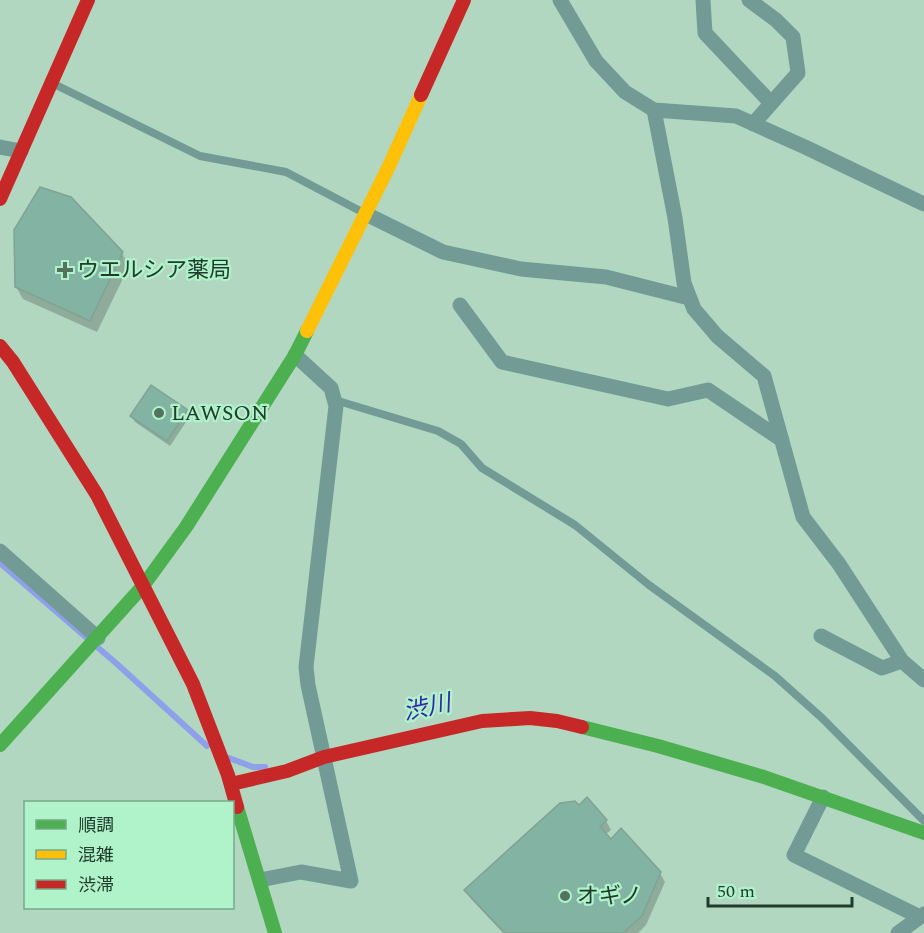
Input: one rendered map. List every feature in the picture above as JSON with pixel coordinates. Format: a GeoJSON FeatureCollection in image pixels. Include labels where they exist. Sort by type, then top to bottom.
{"type":"FeatureCollection","features":[{"type":"Feature","properties":{"kind":"street"},"geometry":{"type":"LineString","coordinates":[[0,199],[88,0]]}},
{"type":"Feature","properties":{"kind":"street"},"geometry":{"type":"LineString","coordinates":[[0,745],[98,638],[142,586],[186,527],[295,355],[366,214],[464,0]]}},
{"type":"Feature","properties":{"kind":"street"},"geometry":{"type":"LineString","coordinates":[[560,0],[597,61],[625,92],[654,110],[736,116],[924,204]]}},
{"type":"Feature","properties":{"kind":"street"},"geometry":{"type":"LineString","coordinates":[[703,0],[705,33],[771,103]]}},
{"type":"Feature","properties":{"kind":"street"},"geometry":{"type":"LineString","coordinates":[[749,0],[776,20],[793,37],[798,73],[753,124]]}},
{"type":"Feature","properties":{"kind":"street"},"geometry":{"type":"LineString","coordinates":[[654,110],[675,218],[684,283],[694,309],[717,336],[764,376],[803,518],[839,564],[902,661],[924,680]]}},
{"type":"Feature","properties":{"kind":"street"},"geometry":{"type":"LineString","coordinates":[[0,147],[21,151]]}},
{"type":"Feature","properties":{"kind":"street"},"geometry":{"type":"LineString","coordinates":[[366,214],[444,252],[522,269],[606,277],[689,298]]}},
{"type":"Feature","properties":{"kind":"street"},"geometry":{"type":"LineString","coordinates":[[460,305],[502,362],[668,399],[708,390],[782,440]]}},
{"type":"Feature","properties":{"kind":"street"},"geometry":{"type":"LineString","coordinates":[[0,346],[97,495],[194,684],[231,784],[276,933]]}},
{"type":"Feature","properties":{"kind":"street"},"geometry":{"type":"LineString","coordinates":[[260,880],[301,872],[351,881],[306,667],[336,406],[331,388],[295,355]]}},
{"type":"Feature","properties":{"kind":"street"},"geometry":{"type":"LineString","coordinates":[[0,551],[98,638]]}},
{"type":"Feature","properties":{"kind":"street"},"geometry":{"type":"LineString","coordinates":[[821,636],[882,668],[902,661]]}},
{"type":"Feature","properties":{"kind":"street"},"geometry":{"type":"LineString","coordinates":[[231,784],[287,771],[324,757],[482,721],[530,718],[557,721],[658,746],[764,777],[924,833]]}},
{"type":"Feature","properties":{"kind":"street"},"geometry":{"type":"LineString","coordinates":[[823,797],[794,855],[922,916],[898,933]]}},
{"type":"Feature","properties":{"kind":"lane"},"geometry":{"type":"LineString","coordinates":[[52,83],[200,156],[286,172],[366,214]]}},
{"type":"Feature","properties":{"kind":"lane"},"geometry":{"type":"LineString","coordinates":[[334,399],[438,431],[461,444],[482,468],[575,525],[649,585],[775,676],[822,718],[924,821]]}},
{"type":"Feature","properties":{"kind":"building","name":"ウエルシア薬局"},"geometry":{"type":"Polygon","coordinates":[[[40,187],[71,197],[123,252],[90,321],[15,287],[14,230],[40,187]]]}},
{"type":"Feature","properties":{"kind":"building","name":"LAWSON"},"geometry":{"type":"Polygon","coordinates":[[[151,385],[188,410],[167,441],[130,416],[151,385]]]}},
{"type":"Feature","properties":{"kind":"building"},"geometry":{"type":"Polygon","coordinates":[[[587,797],[607,820],[600,827],[611,839],[621,828],[661,872],[642,916],[623,933],[505,933],[464,890],[560,803],[575,801],[579,805],[587,797]]]}},
{"type":"Feature","properties":{"kind":"waterway","name":"渋川"},"geometry":{"type":"LineString","coordinates":[[0,563],[117,664],[207,746]]}},
{"type":"Feature","properties":{"kind":"waterway","name":"渋川"},"geometry":{"type":"LineString","coordinates":[[229,758],[253,767],[265,767]]}},
{"type":"Feature","properties":{"kind":"traffic: fast"},"geometry":{"type":"LineString","coordinates":[[0,745],[143,586],[186,527],[295,355],[307,331]]}},
{"type":"Feature","properties":{"kind":"traffic: fast"},"geometry":{"type":"LineString","coordinates":[[582,727],[658,746],[764,777],[924,833]]}},
{"type":"Feature","properties":{"kind":"traffic: fast"},"geometry":{"type":"LineString","coordinates":[[237,807],[275,933]]}},
{"type":"Feature","properties":{"kind":"traffic: slow"},"geometry":{"type":"LineString","coordinates":[[307,331],[390,164],[421,95]]}},
{"type":"Feature","properties":{"kind":"traffic: jam"},"geometry":{"type":"LineString","coordinates":[[0,199],[88,0]]}},
{"type":"Feature","properties":{"kind":"traffic: jam"},"geometry":{"type":"LineString","coordinates":[[421,95],[464,0]]}},
{"type":"Feature","properties":{"kind":"traffic: jam"},"geometry":{"type":"LineString","coordinates":[[0,346],[13,362],[97,495],[193,684],[228,775],[237,807]]}},
{"type":"Feature","properties":{"kind":"traffic: jam"},"geometry":{"type":"LineString","coordinates":[[231,784],[287,771],[324,757],[482,721],[530,718],[582,727]]}},
{"type":"Feature","properties":{"kind":"place","name":"ウエルシア薬局"},"geometry":{"type":"Point","coordinates":[65,270]}},
{"type":"Feature","properties":{"kind":"place","name":"LAWSON"},"geometry":{"type":"Point","coordinates":[159,413]}},
{"type":"Feature","properties":{"kind":"place","name":"オギノ"},"geometry":{"type":"Point","coordinates":[565,896]}}]}
